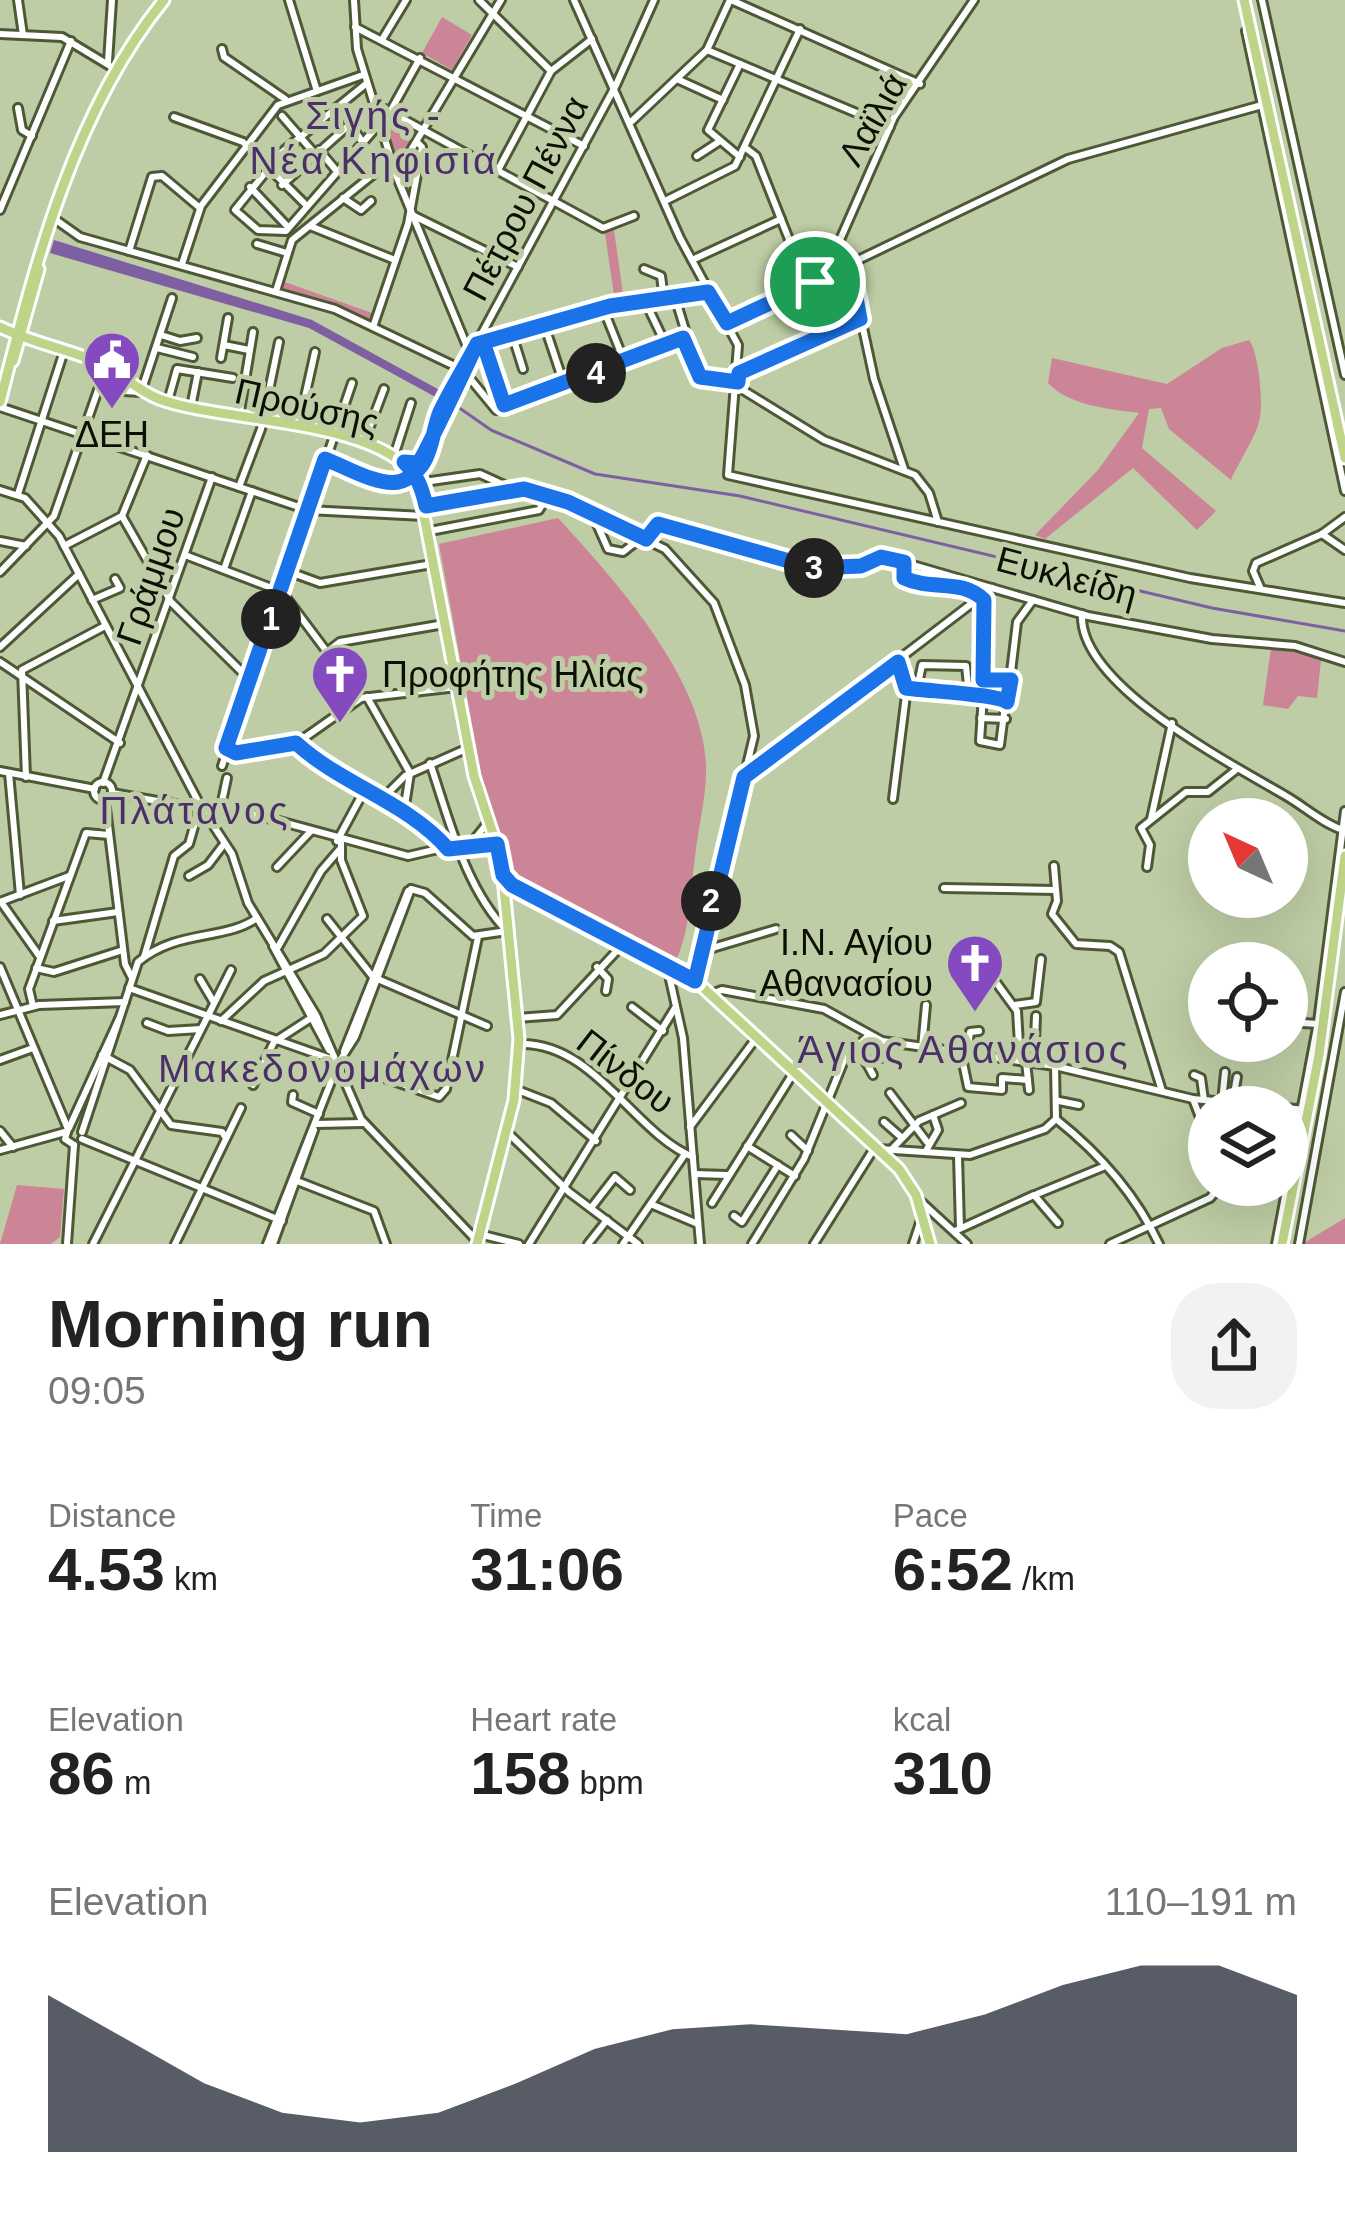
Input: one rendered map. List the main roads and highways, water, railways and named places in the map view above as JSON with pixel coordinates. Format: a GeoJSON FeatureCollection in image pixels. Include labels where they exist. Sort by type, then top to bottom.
{"type":"FeatureCollection","features":[{"type":"Feature","properties":{"kind":"main road"},"geometry":{"type":"LineString","coordinates":[[0,404],[12,328],[40,265],[90,119],[112,66],[164,0]]}},
{"type":"Feature","properties":{"kind":"main road"},"geometry":{"type":"LineString","coordinates":[[1244,3],[1345,458]]}},
{"type":"Feature","properties":{"kind":"main road","name":"Προύσης"},"geometry":{"type":"LineString","coordinates":[[12,328],[168,401],[333,435],[399,459],[414,473],[426,506],[468,748],[497,844],[517,1018],[515,1089],[478,1240]]}},
{"type":"Feature","properties":{"kind":"main road"},"geometry":{"type":"LineString","coordinates":[[1279,1244],[1318,1054],[1345,856]]}},
{"type":"Feature","properties":{"kind":"main road"},"geometry":{"type":"LineString","coordinates":[[502,872],[531,897],[625,942],[711,994],[877,1148],[917,1198],[931,1244]]}},
{"type":"Feature","properties":{"kind":"main road"},"geometry":{"type":"LineString","coordinates":[[504,895],[531,897]]}},
{"type":"Feature","properties":{"kind":"waterway"},"geometry":{"type":"LineString","coordinates":[[448,400],[491,430],[595,474],[740,496],[1212,608],[1345,631]]}},
{"type":"Feature","properties":{"kind":"place","name":"ΔΕΗ"},"geometry":{"type":"Point","coordinates":[112,411]}},
{"type":"Feature","properties":{"kind":"place","name":"Προφήτης Ηλίας"},"geometry":{"type":"Point","coordinates":[340,725]}},
{"type":"Feature","properties":{"kind":"place","name":"Ι.Ν. Αγίου Αθανασίου"},"geometry":{"type":"Point","coordinates":[975,1014]}},
{"type":"Feature","properties":{"kind":"district","name":"Σιγής - Νέα Κηφισιά"},"geometry":{"type":"Point","coordinates":[374,138]}},
{"type":"Feature","properties":{"kind":"district","name":"Πλάτανος"},"geometry":{"type":"Point","coordinates":[195,810]}},
{"type":"Feature","properties":{"kind":"district","name":"Άγιος Αθανάσιος"},"geometry":{"type":"Point","coordinates":[964,1049]}},
{"type":"Feature","properties":{"kind":"district","name":"Μακεδονομάχων"},"geometry":{"type":"Point","coordinates":[323,1068]}}]}
